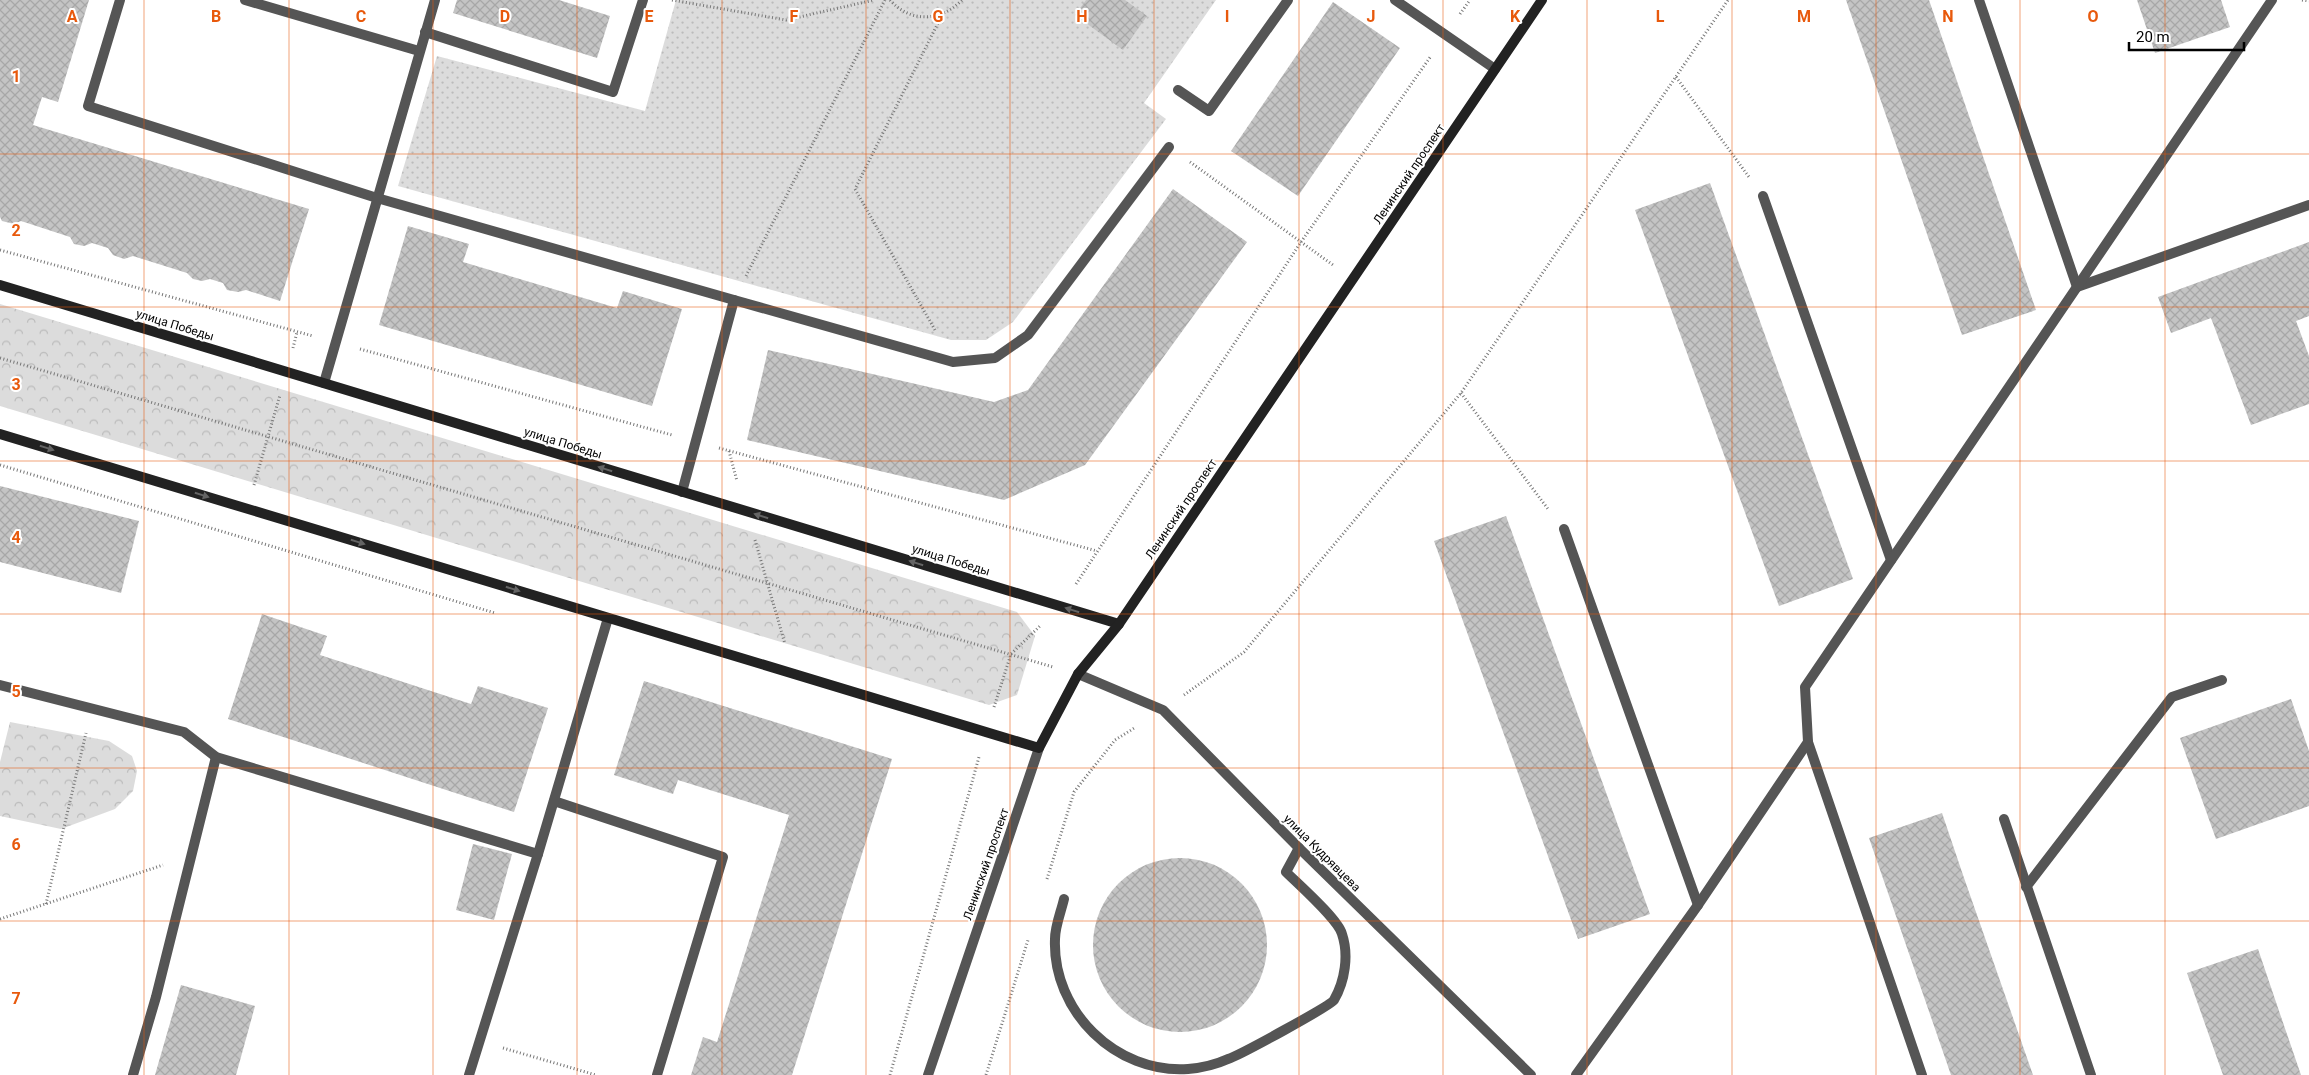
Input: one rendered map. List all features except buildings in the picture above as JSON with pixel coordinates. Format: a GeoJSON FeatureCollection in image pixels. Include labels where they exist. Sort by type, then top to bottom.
{"type":"FeatureCollection","features":[{"type":"Feature","properties":{"kind":"main road","name":"Ленинский проспект"},"geometry":{"type":"LineString","coordinates":[[1039,748],[1078,674],[1118,624],[1542,0]]}},
{"type":"Feature","properties":{"kind":"main road","name":"улица Победы"},"geometry":{"type":"LineString","coordinates":[[0,285],[1118,624]]}},
{"type":"Feature","properties":{"kind":"main road"},"geometry":{"type":"LineString","coordinates":[[0,434],[1039,748]]}},
{"type":"Feature","properties":{"kind":"street"},"geometry":{"type":"LineString","coordinates":[[120,0],[88,106],[377,198],[953,362],[995,358],[1028,336],[1169,147]]}},
{"type":"Feature","properties":{"kind":"street"},"geometry":{"type":"LineString","coordinates":[[245,0],[419,52]]}},
{"type":"Feature","properties":{"kind":"street"},"geometry":{"type":"LineString","coordinates":[[324,384],[435,0]]}},
{"type":"Feature","properties":{"kind":"street"},"geometry":{"type":"LineString","coordinates":[[425,32],[613,92],[643,0]]}},
{"type":"Feature","properties":{"kind":"street"},"geometry":{"type":"LineString","coordinates":[[1178,90],[1209,111],[1288,0]]}},
{"type":"Feature","properties":{"kind":"street"},"geometry":{"type":"LineString","coordinates":[[1395,0],[1495,69]]}},
{"type":"Feature","properties":{"kind":"street"},"geometry":{"type":"LineString","coordinates":[[1979,0],[2077,287]]}},
{"type":"Feature","properties":{"kind":"street"},"geometry":{"type":"LineString","coordinates":[[1922,1075],[1808,742],[1805,687],[2272,0]]}},
{"type":"Feature","properties":{"kind":"street"},"geometry":{"type":"LineString","coordinates":[[1762,196],[1891,560]]}},
{"type":"Feature","properties":{"kind":"street"},"geometry":{"type":"LineString","coordinates":[[2077,287],[2309,205]]}},
{"type":"Feature","properties":{"kind":"street"},"geometry":{"type":"LineString","coordinates":[[682,492],[734,300]]}},
{"type":"Feature","properties":{"kind":"street"},"geometry":{"type":"LineString","coordinates":[[1564,529],[1698,905]]}},
{"type":"Feature","properties":{"kind":"street"},"geometry":{"type":"LineString","coordinates":[[469,1075],[538,854],[608,618]]}},
{"type":"Feature","properties":{"kind":"street","name":"улица Кудрявцева"},"geometry":{"type":"LineString","coordinates":[[1078,674],[1163,710],[1299,848],[1530,1075]]}},
{"type":"Feature","properties":{"kind":"street"},"geometry":{"type":"LineString","coordinates":[[2026,887],[2172,697],[2222,680]]}},
{"type":"Feature","properties":{"kind":"street"},"geometry":{"type":"LineString","coordinates":[[0,685],[184,732],[216,757],[538,854]]}},
{"type":"Feature","properties":{"kind":"street"},"geometry":{"type":"LineString","coordinates":[[1576,1075],[1698,905],[1808,742]]}},
{"type":"Feature","properties":{"kind":"street","name":"Ленинский проспект"},"geometry":{"type":"LineString","coordinates":[[928,1075],[1039,748]]}},
{"type":"Feature","properties":{"kind":"street"},"geometry":{"type":"LineString","coordinates":[[133,1075],[156,997],[216,757]]}},
{"type":"Feature","properties":{"kind":"street"},"geometry":{"type":"LineString","coordinates":[[554,801],[723,857],[657,1075]]}},
{"type":"Feature","properties":{"kind":"street"},"geometry":{"type":"LineString","coordinates":[[2004,820],[2091,1075]]}},
{"type":"Feature","properties":{"kind":"street"},"geometry":{"type":"LineString","coordinates":[[1064,899],[1055,939],[1060,981],[1078,1019],[1108,1048],[1146,1065],[1188,1069],[1228,1059],[1333,1002],[1346,969],[1342,932],[1319,904],[1286,872],[1299,848]]}},
{"type":"Feature","properties":{"kind":"path"},"geometry":{"type":"LineString","coordinates":[[672,0],[786,20],[874,0]]}},
{"type":"Feature","properties":{"kind":"path"},"geometry":{"type":"LineString","coordinates":[[734,300],[886,0]]}},
{"type":"Feature","properties":{"kind":"path"},"geometry":{"type":"LineString","coordinates":[[890,0],[897,8],[911,15],[926,18],[942,15],[955,8],[962,0]]}},
{"type":"Feature","properties":{"kind":"path"},"geometry":{"type":"LineString","coordinates":[[890,1075],[986,732],[1010,654],[1061,606],[1301,242],[1470,0]]}},
{"type":"Feature","properties":{"kind":"path"},"geometry":{"type":"LineString","coordinates":[[1163,710],[1244,652],[1461,393],[1728,0]]}},
{"type":"Feature","properties":{"kind":"path"},"geometry":{"type":"LineString","coordinates":[[2302,0],[2309,1]]}},
{"type":"Feature","properties":{"kind":"path"},"geometry":{"type":"LineString","coordinates":[[942,15],[855,189],[953,362]]}},
{"type":"Feature","properties":{"kind":"path"},"geometry":{"type":"LineString","coordinates":[[1676,77],[1762,196]]}},
{"type":"Feature","properties":{"kind":"path"},"geometry":{"type":"LineString","coordinates":[[1169,147],[1352,279]]}},
{"type":"Feature","properties":{"kind":"path"},"geometry":{"type":"LineString","coordinates":[[0,250],[696,442],[1097,550]]}},
{"type":"Feature","properties":{"kind":"path"},"geometry":{"type":"LineString","coordinates":[[240,537],[297,332]]}},
{"type":"Feature","properties":{"kind":"path"},"geometry":{"type":"LineString","coordinates":[[0,358],[269,435],[1078,674]]}},
{"type":"Feature","properties":{"kind":"path"},"geometry":{"type":"LineString","coordinates":[[1461,393],[1564,529]]}},
{"type":"Feature","properties":{"kind":"path"},"geometry":{"type":"LineString","coordinates":[[729,451],[794,674]]}},
{"type":"Feature","properties":{"kind":"path"},"geometry":{"type":"LineString","coordinates":[[46,904],[91,708]]}},
{"type":"Feature","properties":{"kind":"path"},"geometry":{"type":"LineString","coordinates":[[0,919],[191,856]]}},
{"type":"Feature","properties":{"kind":"path"},"geometry":{"type":"LineString","coordinates":[[480,1041],[596,1075]]}},
{"type":"Feature","properties":{"kind":"green space"},"geometry":{"type":"Polygon","coordinates":[[[676,0],[1216,0],[1144,103],[1166,119],[1013,322],[986,340],[951,340],[398,186],[437,56],[645,111],[676,0]]]}},
{"type":"Feature","properties":{"kind":"green space"},"geometry":{"type":"Polygon","coordinates":[[[0,304],[1017,612],[1035,636],[1017,695],[989,705],[0,406],[0,304]]]}},
{"type":"Feature","properties":{"kind":"green space"},"geometry":{"type":"Polygon","coordinates":[[[10,722],[109,741],[132,756],[137,771],[133,791],[115,809],[61,829],[0,816],[0,762],[10,722]]]}}]}
